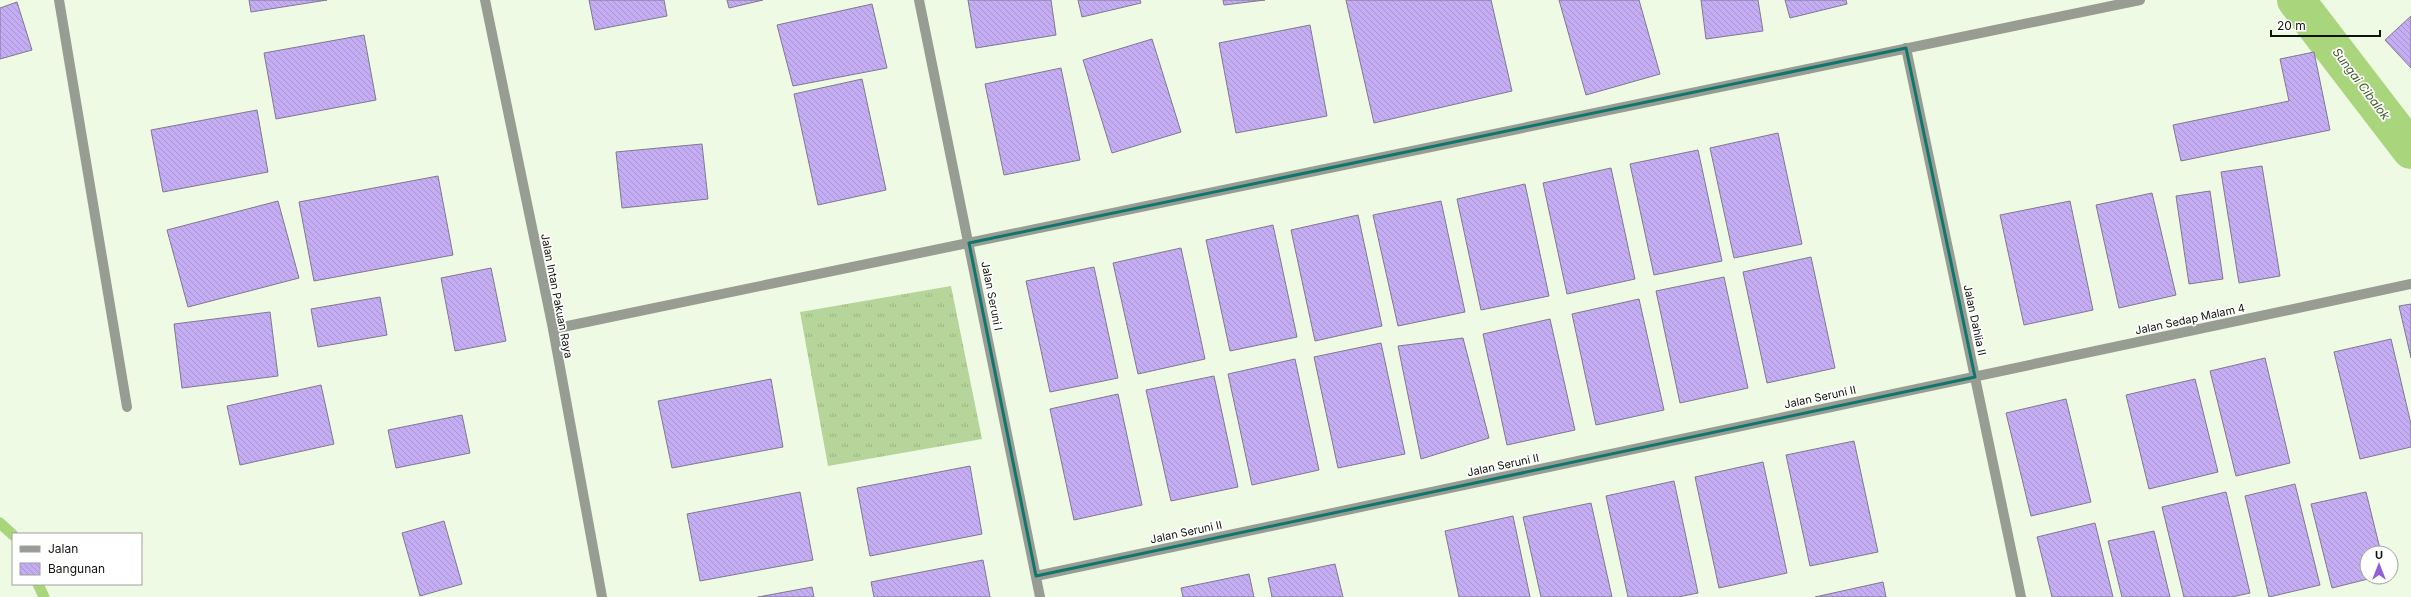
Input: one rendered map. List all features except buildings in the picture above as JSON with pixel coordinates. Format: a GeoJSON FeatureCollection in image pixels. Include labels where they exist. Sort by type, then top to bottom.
{"type":"FeatureCollection","features":[{"type":"Feature","properties":{"kind":"street"},"geometry":{"type":"LineString","coordinates":[[59,0],[127,407]]}},
{"type":"Feature","properties":{"kind":"street","name":"Jalan Intan Pakuan Raya"},"geometry":{"type":"LineString","coordinates":[[485,0],[553,329],[602,597]]}},
{"type":"Feature","properties":{"kind":"street","name":"Jalan Seruni I"},"geometry":{"type":"LineString","coordinates":[[919,0],[1040,597]]}},
{"type":"Feature","properties":{"kind":"street"},"geometry":{"type":"LineString","coordinates":[[553,329],[2140,0]]}},
{"type":"Feature","properties":{"kind":"street","name":"Jalan Dahlia II"},"geometry":{"type":"LineString","coordinates":[[1906,48],[2021,597]]}},
{"type":"Feature","properties":{"kind":"street","name":"Jalan Sedap Malam 4"},"geometry":{"type":"LineString","coordinates":[[1975,377],[2411,284]]}},
{"type":"Feature","properties":{"kind":"street","name":"Jalan Seruni II"},"geometry":{"type":"LineString","coordinates":[[1036,576],[1975,377]]}},
{"type":"Feature","properties":{"kind":"highlighted area"},"geometry":{"type":"Polygon","coordinates":[[[1906,48],[1975,377],[1036,576],[969,243],[1906,48]]]}},
{"type":"Feature","properties":{"kind":"green space"},"geometry":{"type":"Polygon","coordinates":[[[951,286],[982,439],[828,466],[800,312],[951,286]]]}},
{"type":"Feature","properties":{"kind":"waterway","name":"Sungai Cibalok"},"geometry":{"type":"LineString","coordinates":[[2296,0],[2411,150]]}},
{"type":"Feature","properties":{"kind":"waterway"},"geometry":{"type":"LineString","coordinates":[[0,523],[12,534]]}},
{"type":"Feature","properties":{"kind":"waterway"},"geometry":{"type":"LineString","coordinates":[[38,585],[44,597]]}}]}
